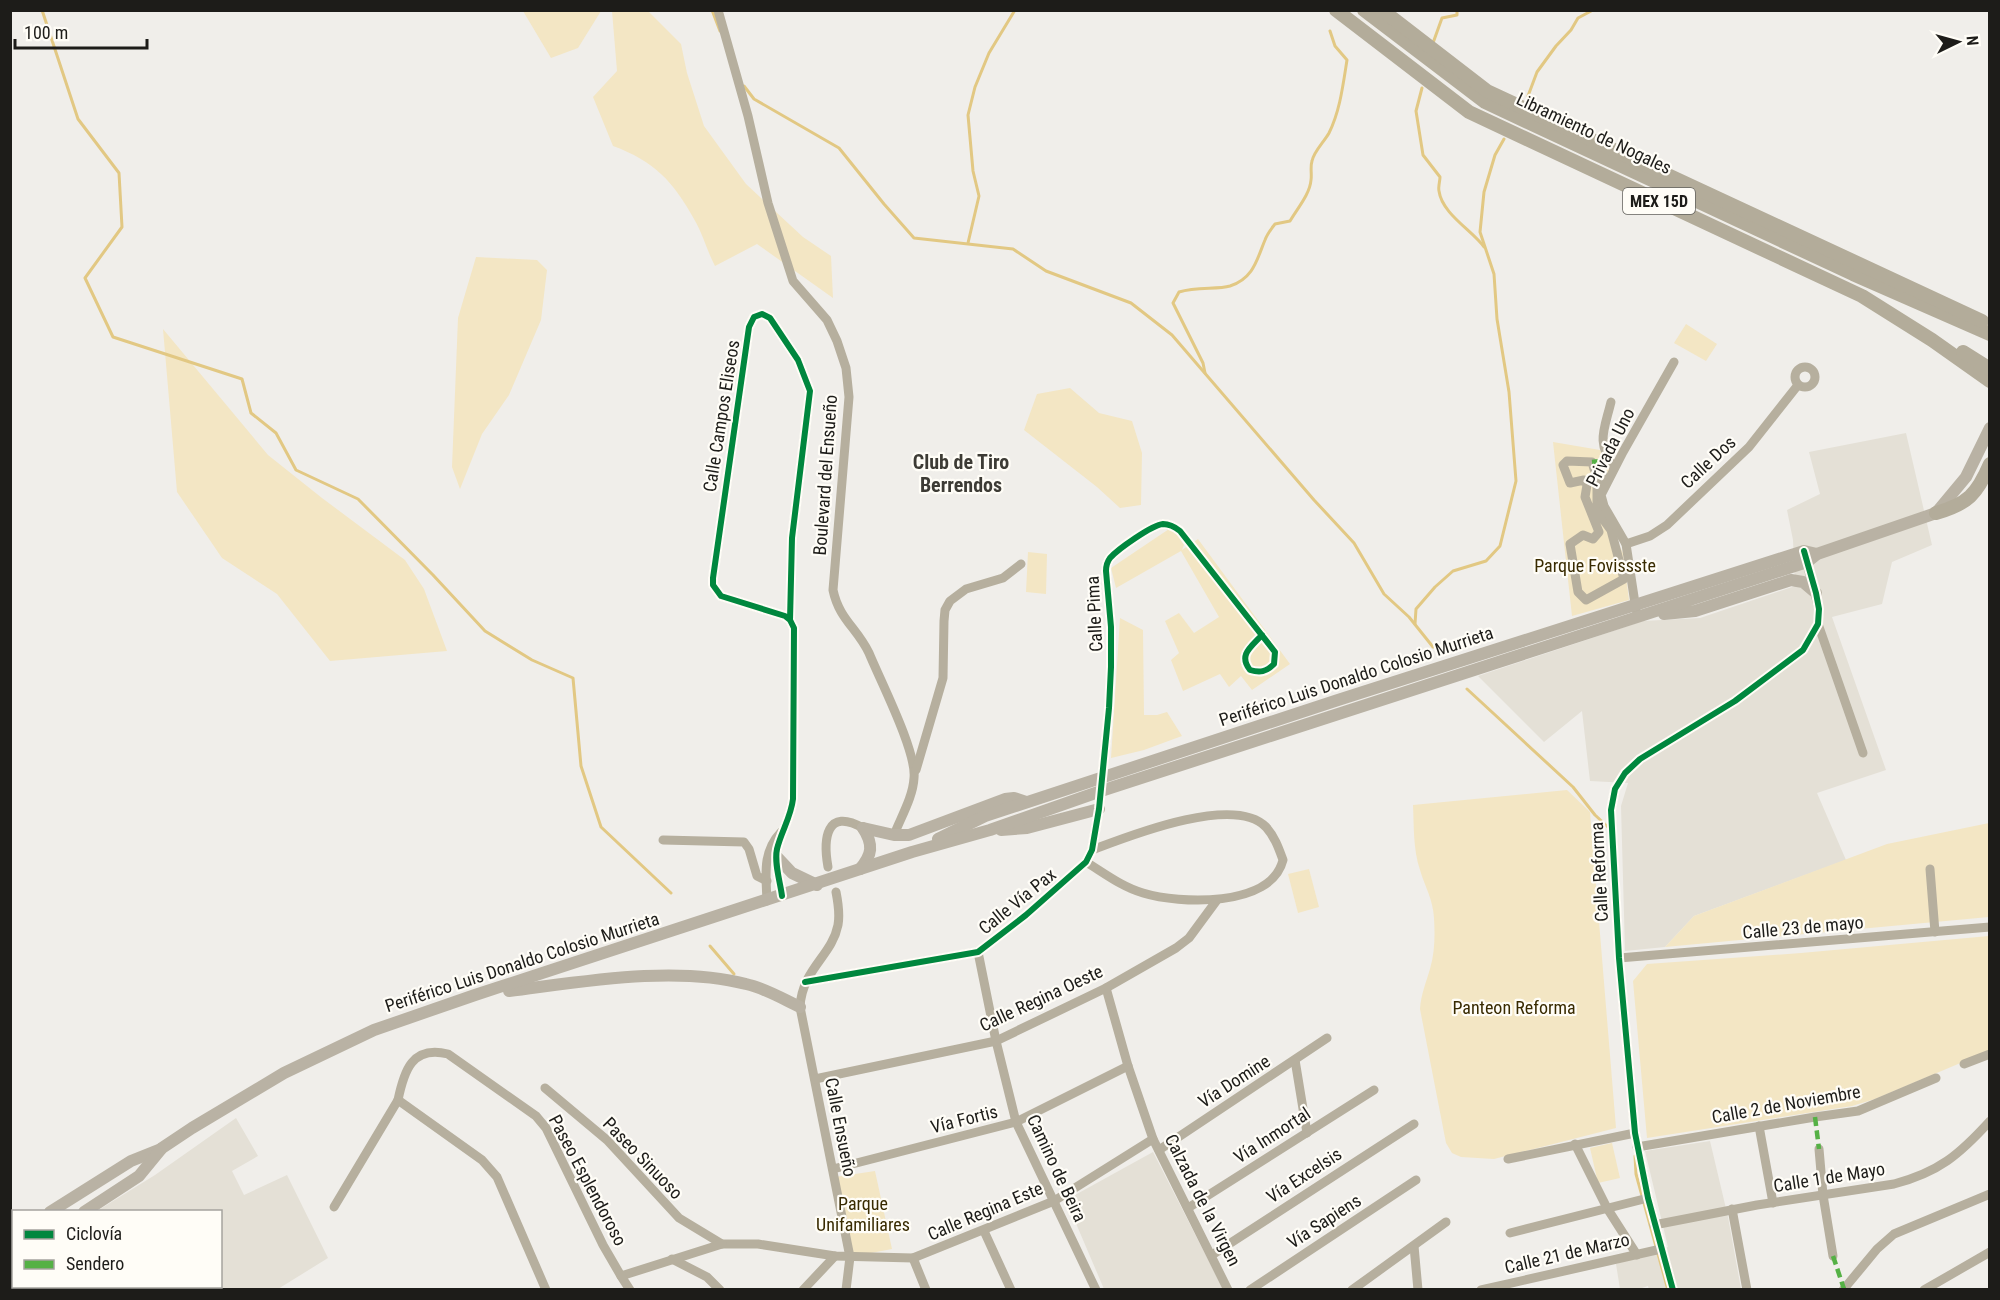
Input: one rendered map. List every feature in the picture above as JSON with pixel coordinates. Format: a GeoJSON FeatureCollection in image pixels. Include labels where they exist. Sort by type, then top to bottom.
{"type":"FeatureCollection","features":[{"type":"Feature","properties":{"kind":"highway","name":"MEX 15D"},"geometry":{"type":"LineString","coordinates":[[1336,10],[1474,115],[1862,296],[1932,340],[1989,381]]}},
{"type":"Feature","properties":{"kind":"highway","name":"MEX 15D"},"geometry":{"type":"LineString","coordinates":[[1348,10],[1472,107],[1871,293],[1989,369]]}},
{"type":"Feature","properties":{"kind":"highway","name":"Libramiento de Nogales"},"geometry":{"type":"LineString","coordinates":[[1364,10],[1485,102],[1853,274],[1989,334]]}},
{"type":"Feature","properties":{"kind":"highway","name":"Libramiento de Nogales"},"geometry":{"type":"LineString","coordinates":[[1382,10],[1487,91],[1989,324]]}},
{"type":"Feature","properties":{"kind":"highway"},"geometry":{"type":"LineString","coordinates":[[1936,513],[1956,507],[1968,500],[1977,490],[1989,464]]}},
{"type":"Feature","properties":{"kind":"main road"},"geometry":{"type":"LineString","coordinates":[[1936,513],[1966,477],[1989,428]]}},
{"type":"Feature","properties":{"kind":"main road","name":"Periférico Luis Donaldo Colosio Murrieta"},"geometry":{"type":"LineString","coordinates":[[53,1210],[130,1161],[162,1148],[284,1073],[374,1030],[912,852],[990,830],[1936,513]]}},
{"type":"Feature","properties":{"kind":"main road"},"geometry":{"type":"LineString","coordinates":[[1640,613],[1695,611],[1791,580],[1803,582],[1816,593]]}},
{"type":"Feature","properties":{"kind":"main road","name":"Periférico Luis Donaldo Colosio Murrieta"},"geometry":{"type":"LineString","coordinates":[[912,852],[985,816],[1102,777],[1640,613]]}},
{"type":"Feature","properties":{"kind":"main road"},"geometry":{"type":"LineString","coordinates":[[863,828],[904,836],[1005,799],[1014,798],[1028,802]]}},
{"type":"Feature","properties":{"kind":"main road"},"geometry":{"type":"LineString","coordinates":[[985,816],[990,830],[1027,828],[1099,809]]}},
{"type":"Feature","properties":{"kind":"main road"},"geometry":{"type":"LineString","coordinates":[[859,870],[871,852],[870,841],[863,828]]}},
{"type":"Feature","properties":{"kind":"main road"},"geometry":{"type":"LineString","coordinates":[[775,849],[792,873],[816,885]]}},
{"type":"Feature","properties":{"kind":"main road"},"geometry":{"type":"LineString","coordinates":[[475,995],[596,980],[665,976],[730,980],[747,984],[801,1007]]}},
{"type":"Feature","properties":{"kind":"main road","name":"Periférico Luis Donaldo Colosio Murrieta"},"geometry":{"type":"LineString","coordinates":[[87,1210],[139,1176],[162,1148]]}},
{"type":"Feature","properties":{"kind":"street","name":"Boulevard del Ensueño"},"geometry":{"type":"LineString","coordinates":[[718,10],[748,116],[768,203],[793,281],[827,320],[846,368],[849,397],[833,590],[840,612],[869,653],[912,756],[915,775]]}},
{"type":"Feature","properties":{"kind":"street","name":"Calle Campos Eliseos"},"geometry":{"type":"LineString","coordinates":[[767,901],[766,858],[775,849],[786,826],[793,800],[795,637],[790,620],[792,538],[810,391],[798,360],[770,318],[762,314],[753,317],[749,327],[712,578],[722,596],[790,620]]}},
{"type":"Feature","properties":{"kind":"street","name":"Privada Uno"},"geometry":{"type":"LineString","coordinates":[[1640,613],[1626,544],[1602,501],[1603,490],[1612,464],[1674,362]]}},
{"type":"Feature","properties":{"kind":"street","name":"Calle Dos"},"geometry":{"type":"LineString","coordinates":[[1626,544],[1650,536],[1667,525],[1749,447],[1798,385]]}},
{"type":"Feature","properties":{"kind":"street"},"geometry":{"type":"LineString","coordinates":[[1611,402],[1603,437],[1603,449],[1612,464]]}},
{"type":"Feature","properties":{"kind":"street"},"geometry":{"type":"LineString","coordinates":[[1592,462],[1594,469],[1602,476],[1597,486],[1597,511],[1611,530],[1624,579],[1586,600],[1578,592],[1570,544],[1583,535],[1593,539],[1599,532],[1585,497],[1587,485],[1584,480],[1570,483],[1563,465],[1567,461],[1592,462],[1612,464]]}},
{"type":"Feature","properties":{"kind":"street","name":"Calle Pima"},"geometry":{"type":"LineString","coordinates":[[1102,777],[1112,667],[1106,571],[1107,563],[1112,556],[1152,528],[1166,524],[1173,526],[1180,531],[1262,635]]}},
{"type":"Feature","properties":{"kind":"street"},"geometry":{"type":"LineString","coordinates":[[1809,556],[1819,609],[1818,624],[1863,753]]}},
{"type":"Feature","properties":{"kind":"street"},"geometry":{"type":"LineString","coordinates":[[894,835],[913,786],[944,678],[945,610],[950,601],[966,590],[1003,578],[1021,564]]}},
{"type":"Feature","properties":{"kind":"street","name":"Calle Reforma"},"geometry":{"type":"LineString","coordinates":[[1673,1290],[1654,1225],[1635,1133],[1619,958],[1611,810],[1615,789],[1625,773],[1640,759],[1735,701],[1792,660],[1803,650],[1818,624]]}},
{"type":"Feature","properties":{"kind":"street","name":"Calle Vía Pax"},"geometry":{"type":"LineString","coordinates":[[805,982],[978,952],[1026,915],[1086,862],[1092,849],[1102,777]]}},
{"type":"Feature","properties":{"kind":"street"},"geometry":{"type":"LineString","coordinates":[[1086,862],[1140,892],[1178,899],[1217,900],[1243,896],[1261,887],[1281,867],[1283,860],[1276,841],[1265,826],[1236,816],[1198,817],[1092,849]]}},
{"type":"Feature","properties":{"kind":"street"},"geometry":{"type":"LineString","coordinates":[[828,867],[825,847],[827,833],[831,828],[841,821],[847,821],[863,828]]}},
{"type":"Feature","properties":{"kind":"street"},"geometry":{"type":"LineString","coordinates":[[663,840],[744,842],[749,849],[757,876],[766,881]]}},
{"type":"Feature","properties":{"kind":"street"},"geometry":{"type":"LineString","coordinates":[[775,849],[782,896]]}},
{"type":"Feature","properties":{"kind":"street"},"geometry":{"type":"LineString","coordinates":[[1930,869],[1935,932]]}},
{"type":"Feature","properties":{"kind":"street"},"geometry":{"type":"LineString","coordinates":[[801,1007],[801,995],[805,982],[838,926],[836,891]]}},
{"type":"Feature","properties":{"kind":"street","name":"Calle Regina Oeste"},"geometry":{"type":"LineString","coordinates":[[815,1078],[996,1041],[1106,988],[1183,944],[1217,900]]}},
{"type":"Feature","properties":{"kind":"street","name":"Calle 23 de mayo"},"geometry":{"type":"LineString","coordinates":[[1619,958],[1989,927]]}},
{"type":"Feature","properties":{"kind":"street","name":"Camino de Beira"},"geometry":{"type":"LineString","coordinates":[[978,952],[996,1041],[1016,1122],[1096,1290]]}},
{"type":"Feature","properties":{"kind":"street","name":"Calzada de la Virgen"},"geometry":{"type":"LineString","coordinates":[[1106,988],[1128,1066],[1153,1139],[1228,1290]]}},
{"type":"Feature","properties":{"kind":"street","name":"Calle Ensueño"},"geometry":{"type":"LineString","coordinates":[[801,1007],[850,1257],[846,1290]]}},
{"type":"Feature","properties":{"kind":"street","name":"Vía Domine"},"geometry":{"type":"LineString","coordinates":[[1159,1150],[1327,1038]]}},
{"type":"Feature","properties":{"kind":"street","name":"Paseo Esplendoroso"},"geometry":{"type":"LineString","coordinates":[[398,1100],[404,1076],[413,1060],[429,1052],[438,1051],[447,1054],[536,1116],[546,1128],[630,1290]]}},
{"type":"Feature","properties":{"kind":"street"},"geometry":{"type":"LineString","coordinates":[[1964,1064],[1989,1054]]}},
{"type":"Feature","properties":{"kind":"street"},"geometry":{"type":"LineString","coordinates":[[1295,1060],[1307,1132]]}},
{"type":"Feature","properties":{"kind":"street","name":"Vía Fortis"},"geometry":{"type":"LineString","coordinates":[[833,1169],[1016,1122],[1128,1066]]}},
{"type":"Feature","properties":{"kind":"street","name":"Calle 2 de Noviembre"},"geometry":{"type":"LineString","coordinates":[[1637,1147],[1858,1111],[1936,1078]]}},
{"type":"Feature","properties":{"kind":"street","name":"Paseo Sinuoso"},"geometry":{"type":"LineString","coordinates":[[544,1088],[607,1140],[679,1218],[722,1244]]}},
{"type":"Feature","properties":{"kind":"street","name":"Vía Inmortal"},"geometry":{"type":"LineString","coordinates":[[1188,1208],[1374,1090]]}},
{"type":"Feature","properties":{"kind":"street"},"geometry":{"type":"LineString","coordinates":[[334,1207],[398,1100],[490,1168],[497,1177],[546,1290]]}},
{"type":"Feature","properties":{"kind":"street","name":"Calle 1 de Mayo"},"geometry":{"type":"LineString","coordinates":[[1654,1225],[1732,1209],[1894,1184],[1928,1173],[1954,1157],[1989,1121]]}},
{"type":"Feature","properties":{"kind":"street","name":"Vía Excelsis"},"geometry":{"type":"LineString","coordinates":[[1212,1255],[1414,1124]]}},
{"type":"Feature","properties":{"kind":"street"},"geometry":{"type":"LineString","coordinates":[[1759,1126],[1773,1203]]}},
{"type":"Feature","properties":{"kind":"street"},"geometry":{"type":"LineString","coordinates":[[1508,1159],[1635,1133]]}},
{"type":"Feature","properties":{"kind":"street","name":"Calle Regina Este"},"geometry":{"type":"LineString","coordinates":[[850,1257],[913,1258],[984,1231],[1054,1201],[1153,1139]]}},
{"type":"Feature","properties":{"kind":"street"},"geometry":{"type":"LineString","coordinates":[[1575,1144],[1607,1208],[1637,1255]]}},
{"type":"Feature","properties":{"kind":"street"},"geometry":{"type":"LineString","coordinates":[[1819,1149],[1823,1195],[1833,1256]]}},
{"type":"Feature","properties":{"kind":"street","name":"Vía Sapiens"},"geometry":{"type":"LineString","coordinates":[[1250,1290],[1416,1180]]}},
{"type":"Feature","properties":{"kind":"street"},"geometry":{"type":"LineString","coordinates":[[1844,1289],[1876,1249],[1894,1234],[1989,1194]]}},
{"type":"Feature","properties":{"kind":"street"},"geometry":{"type":"LineString","coordinates":[[1510,1233],[1648,1198]]}},
{"type":"Feature","properties":{"kind":"street"},"geometry":{"type":"LineString","coordinates":[[1732,1209],[1747,1290]]}},
{"type":"Feature","properties":{"kind":"street"},"geometry":{"type":"LineString","coordinates":[[1352,1290],[1446,1222]]}},
{"type":"Feature","properties":{"kind":"street"},"geometry":{"type":"LineString","coordinates":[[984,1231],[1011,1290]]}},
{"type":"Feature","properties":{"kind":"street"},"geometry":{"type":"LineString","coordinates":[[621,1276],[722,1244],[758,1244],[850,1257]]}},
{"type":"Feature","properties":{"kind":"street"},"geometry":{"type":"LineString","coordinates":[[1414,1246],[1418,1290]]}},
{"type":"Feature","properties":{"kind":"street","name":"Calle 21 de Marzo"},"geometry":{"type":"LineString","coordinates":[[1481,1290],[1661,1249]]}},
{"type":"Feature","properties":{"kind":"street"},"geometry":{"type":"LineString","coordinates":[[1924,1290],[1989,1252]]}},
{"type":"Feature","properties":{"kind":"street"},"geometry":{"type":"LineString","coordinates":[[803,1290],[835,1256]]}},
{"type":"Feature","properties":{"kind":"street"},"geometry":{"type":"LineString","coordinates":[[913,1258],[926,1290]]}},
{"type":"Feature","properties":{"kind":"street"},"geometry":{"type":"LineString","coordinates":[[672,1259],[707,1277],[720,1290]]}},
{"type":"Feature","properties":{"kind":"shaded area"},"geometry":{"type":"Polygon","coordinates":[[[1906,433],[1932,545],[1892,562],[1882,604],[1832,617],[1886,770],[1817,793],[1846,860],[1694,916],[1665,947],[1625,951],[1621,806],[1628,783],[1590,781],[1582,711],[1544,742],[1478,676],[1643,621],[1700,618],[1795,586],[1793,540],[1787,510],[1820,494],[1809,452],[1906,433]]]}},
{"type":"Feature","properties":{"kind":"shaded area"},"geometry":{"type":"Polygon","coordinates":[[[236,1118],[258,1156],[232,1171],[244,1195],[287,1175],[328,1258],[278,1289],[13,1289],[222,1288],[222,1210],[99,1210],[155,1175],[236,1118]]]}},
{"type":"Feature","properties":{"kind":"shaded area"},"geometry":{"type":"Polygon","coordinates":[[[1710,1141],[1728,1217],[1741,1289],[1649,1290],[1648,1286],[1639,1289],[1620,1289],[1616,1264],[1668,1247],[1645,1151],[1710,1141]]]}},
{"type":"Feature","properties":{"kind":"shaded area"},"geometry":{"type":"Polygon","coordinates":[[[1153,1152],[1223,1289],[1104,1289],[1066,1200],[1153,1152]]]}},
{"type":"Feature","properties":{"kind":"shaded area"},"geometry":{"type":"Polygon","coordinates":[[[12,1265],[12,1288],[11,1286],[10,1266],[12,1265]]]}},
{"type":"Feature","properties":{"kind":"green space"},"geometry":{"type":"Polygon","coordinates":[[[523,11],[601,11],[578,48],[551,58],[523,11]]]}},
{"type":"Feature","properties":{"kind":"green space"},"geometry":{"type":"Polygon","coordinates":[[[612,11],[648,11],[681,44],[687,73],[704,126],[746,184],[803,237],[831,256],[833,298],[757,244],[715,266],[697,225],[670,183],[640,158],[613,146],[593,97],[617,71],[612,11]]]}},
{"type":"Feature","properties":{"kind":"green space"},"geometry":{"type":"Polygon","coordinates":[[[476,257],[537,260],[547,270],[541,320],[509,395],[482,434],[460,489],[452,467],[458,318],[476,257]]]}},
{"type":"Feature","properties":{"kind":"green space"},"geometry":{"type":"Polygon","coordinates":[[[1686,324],[1717,344],[1706,361],[1674,343],[1686,324]]]}},
{"type":"Feature","properties":{"kind":"green space"},"geometry":{"type":"Polygon","coordinates":[[[163,329],[268,455],[405,560],[424,589],[447,651],[330,661],[277,594],[222,558],[177,492],[163,329]]]}},
{"type":"Feature","properties":{"kind":"green space"},"geometry":{"type":"Polygon","coordinates":[[[1070,388],[1099,413],[1132,421],[1142,453],[1141,505],[1120,508],[1024,430],[1037,394],[1070,388]]]}},
{"type":"Feature","properties":{"kind":"green space","name":"Parque Fovissste"},"geometry":{"type":"Polygon","coordinates":[[[1553,442],[1600,450],[1611,468],[1601,508],[1623,553],[1629,600],[1572,616],[1553,442]]]}},
{"type":"Feature","properties":{"kind":"green space"},"geometry":{"type":"Polygon","coordinates":[[[1172,527],[1184,545],[1182,550],[1198,539],[1290,664],[1252,690],[1241,676],[1229,687],[1220,674],[1183,691],[1171,660],[1179,653],[1165,621],[1179,613],[1194,633],[1219,617],[1181,551],[1116,588],[1111,568],[1172,527]]]}},
{"type":"Feature","properties":{"kind":"green space"},"geometry":{"type":"Polygon","coordinates":[[[1028,552],[1047,554],[1046,594],[1026,592],[1028,552]]]}},
{"type":"Feature","properties":{"kind":"green space"},"geometry":{"type":"Polygon","coordinates":[[[1120,618],[1143,630],[1144,715],[1167,712],[1182,736],[1144,750],[1111,758],[1120,618]]]}},
{"type":"Feature","properties":{"kind":"green space","name":"Panteon Reforma"},"geometry":{"type":"Polygon","coordinates":[[[1567,790],[1590,812],[1616,1128],[1494,1159],[1461,1157],[1452,1153],[1446,1143],[1420,1009],[1433,956],[1434,924],[1432,905],[1416,854],[1413,805],[1567,790]]]}},
{"type":"Feature","properties":{"kind":"green space"},"geometry":{"type":"Polygon","coordinates":[[[1989,823],[1989,917],[1665,947],[1694,916],[1887,844],[1989,823]]]}},
{"type":"Feature","properties":{"kind":"green space"},"geometry":{"type":"Polygon","coordinates":[[[1309,869],[1319,907],[1298,913],[1288,874],[1309,869]]]}},
{"type":"Feature","properties":{"kind":"green space"},"geometry":{"type":"Polygon","coordinates":[[[1989,936],[1989,1051],[1875,1099],[1852,1106],[1647,1138],[1633,981],[1647,964],[1989,936]]]}},
{"type":"Feature","properties":{"kind":"green space"},"geometry":{"type":"Polygon","coordinates":[[[1612,1143],[1620,1178],[1598,1183],[1590,1148],[1612,1143]]]}},
{"type":"Feature","properties":{"kind":"green space","name":"Parque Unifamiliares"},"geometry":{"type":"Polygon","coordinates":[[[875,1171],[892,1249],[850,1257],[835,1177],[875,1171]]]}},
{"type":"Feature","properties":{"kind":"waterway"},"geometry":{"type":"LineString","coordinates":[[42,10],[78,119],[119,173],[122,227],[85,278],[113,337],[242,379],[251,413],[276,433],[296,470],[358,499],[485,631],[532,660],[573,678],[581,766],[601,827],[671,893]]}},
{"type":"Feature","properties":{"kind":"waterway"},"geometry":{"type":"LineString","coordinates":[[712,10],[720,31]]}},
{"type":"Feature","properties":{"kind":"waterway"},"geometry":{"type":"LineString","coordinates":[[968,243],[979,196],[973,171],[968,115],[975,87],[989,53],[1015,10]]}},
{"type":"Feature","properties":{"kind":"waterway"},"geometry":{"type":"LineString","coordinates":[[1433,43],[1442,18],[1457,15],[1457,10]]}},
{"type":"Feature","properties":{"kind":"waterway"},"geometry":{"type":"LineString","coordinates":[[1528,96],[1537,72],[1556,46],[1571,30],[1578,18],[1593,10]]}},
{"type":"Feature","properties":{"kind":"waterway"},"geometry":{"type":"LineString","coordinates":[[1205,373],[1203,363],[1173,303],[1179,292],[1225,287],[1238,283],[1254,267],[1266,238],[1275,224],[1290,221],[1303,201],[1310,185],[1313,157],[1333,125],[1344,79],[1347,60],[1335,46],[1330,31]]}},
{"type":"Feature","properties":{"kind":"waterway"},"geometry":{"type":"LineString","coordinates":[[744,86],[754,99],[839,148],[914,238],[1013,249],[1046,271],[1131,303],[1172,335],[1354,543],[1384,594],[1409,617],[1433,647]]}},
{"type":"Feature","properties":{"kind":"waterway"},"geometry":{"type":"LineString","coordinates":[[1422,88],[1416,111],[1423,155],[1440,177],[1439,191],[1446,207],[1484,247]]}},
{"type":"Feature","properties":{"kind":"waterway"},"geometry":{"type":"LineString","coordinates":[[1415,624],[1416,609],[1435,587],[1453,571],[1486,561],[1500,546],[1516,481],[1509,392],[1497,319],[1494,274],[1480,232],[1484,192],[1495,155],[1504,139]]}},
{"type":"Feature","properties":{"kind":"waterway"},"geometry":{"type":"LineString","coordinates":[[1467,689],[1573,787],[1595,815],[1609,828]]}},
{"type":"Feature","properties":{"kind":"waterway"},"geometry":{"type":"LineString","coordinates":[[710,946],[734,974]]}},
{"type":"Feature","properties":{"kind":"waterway"},"geometry":{"type":"LineString","coordinates":[[1635,1156],[1636,1174],[1668,1290]]}},
{"type":"Feature","properties":{"kind":"marked path"},"geometry":{"type":"LineString","coordinates":[[1592,462],[1609,460]]}},
{"type":"Feature","properties":{"kind":"marked path"},"geometry":{"type":"LineString","coordinates":[[1815,1117],[1819,1149]]}},
{"type":"Feature","properties":{"kind":"marked path"},"geometry":{"type":"LineString","coordinates":[[1833,1256],[1844,1289]]}},
{"type":"Feature","properties":{"kind":"cycle path"},"geometry":{"type":"LineString","coordinates":[[782,896],[776,854],[793,799],[794,628],[785,616],[721,596],[713,585],[749,327],[754,317],[762,314],[770,318],[798,360],[810,391],[792,538],[790,620]]}},
{"type":"Feature","properties":{"kind":"cycle path"},"geometry":{"type":"LineString","coordinates":[[805,982],[978,952],[1026,915],[1086,862],[1092,850],[1099,809],[1109,708],[1111,627],[1106,567],[1110,558],[1120,549],[1158,525],[1166,524],[1174,527],[1180,531],[1275,652],[1274,664],[1260,672],[1250,670],[1245,660],[1247,651],[1250,647],[1254,643],[1258,639],[1262,635]]}},
{"type":"Feature","properties":{"kind":"cycle path"},"geometry":{"type":"LineString","coordinates":[[1673,1290],[1648,1198],[1635,1133],[1619,958],[1611,810],[1615,789],[1625,773],[1640,759],[1735,701],[1803,650],[1818,624],[1819,609],[1804,551]]}},
{"type":"Feature","properties":{"kind":"district","name":"Club de Tiro Berrendos"},"geometry":{"type":"Point","coordinates":[961,474]}}]}
